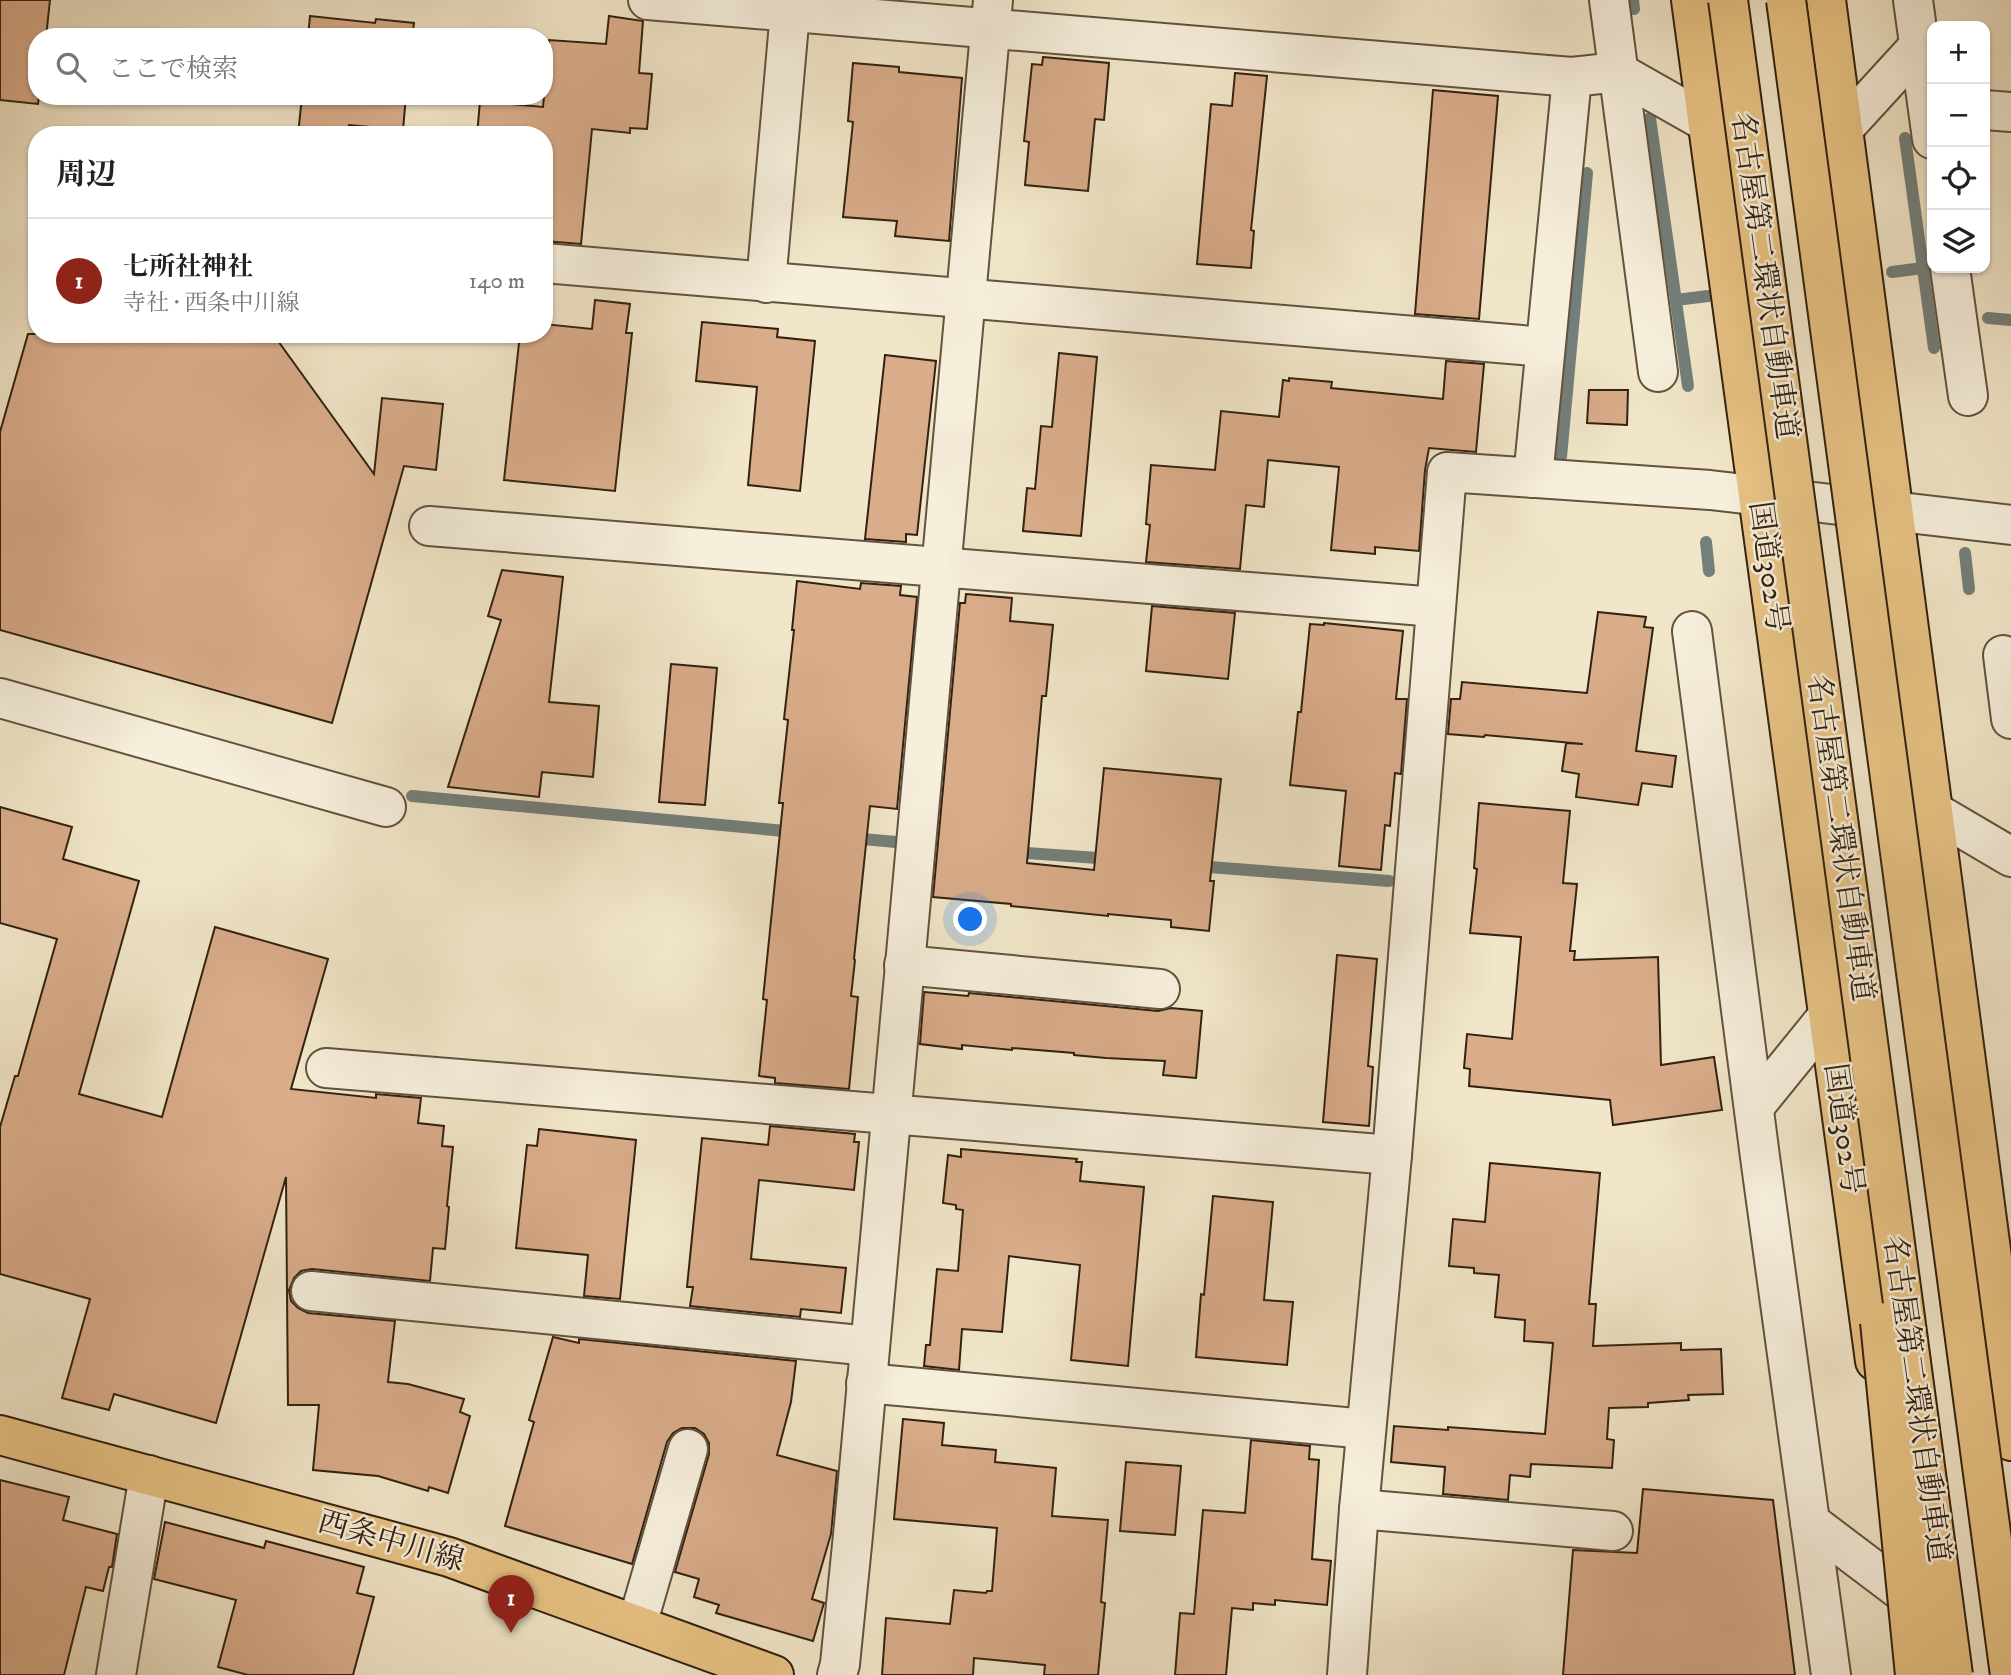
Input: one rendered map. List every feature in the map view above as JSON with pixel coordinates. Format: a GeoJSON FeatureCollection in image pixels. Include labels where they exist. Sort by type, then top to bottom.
{"type":"FeatureCollection","features":[{"type":"Feature","properties":{"kind":"main road","name":"国道302号"},"geometry":{"type":"LineString","coordinates":[[1691,0],[1827,1017],[1908,1596],[1916,1675]]}},
{"type":"Feature","properties":{"kind":"main road","name":"名古屋第二環状自動車道"},"geometry":{"type":"LineString","coordinates":[[1728,0],[1953,1675]]}},
{"type":"Feature","properties":{"kind":"main road","name":"名古屋第二環状自動車道"},"geometry":{"type":"LineString","coordinates":[[1786,0],[2010,1675]]}},
{"type":"Feature","properties":{"kind":"main road"},"geometry":{"type":"LineString","coordinates":[[1826,0],[2011,1402]]}},
{"type":"Feature","properties":{"kind":"main road"},"geometry":{"type":"LineString","coordinates":[[1843,863],[1856,1082],[1916,1675]]}},
{"type":"Feature","properties":{"kind":"main road"},"geometry":{"type":"LineString","coordinates":[[1929,1074],[2011,1441]]}},
{"type":"Feature","properties":{"kind":"main road","name":"西条中川線"},"geometry":{"type":"LineString","coordinates":[[0,1435],[449,1557],[774,1675]]}},
{"type":"Feature","properties":{"kind":"street"},"geometry":{"type":"LineString","coordinates":[[648,0],[790,12],[991,14],[1572,77],[1618,72],[1708,123]]}},
{"type":"Feature","properties":{"kind":"street"},"geometry":{"type":"LineString","coordinates":[[1609,0],[1658,372]]}},
{"type":"Feature","properties":{"kind":"street"},"geometry":{"type":"LineString","coordinates":[[1913,0],[1927,93]]}},
{"type":"Feature","properties":{"kind":"street"},"geometry":{"type":"LineString","coordinates":[[765,283],[790,12]]}},
{"type":"Feature","properties":{"kind":"street"},"geometry":{"type":"LineString","coordinates":[[837,1675],[868,1364],[991,14]]}},
{"type":"Feature","properties":{"kind":"street"},"geometry":{"type":"LineString","coordinates":[[1843,129],[1919,46]]}},
{"type":"Feature","properties":{"kind":"street"},"geometry":{"type":"LineString","coordinates":[[1532,478],[1572,77]]}},
{"type":"Feature","properties":{"kind":"street"},"geometry":{"type":"LineString","coordinates":[[1990,110],[2011,112]]}},
{"type":"Feature","properties":{"kind":"street"},"geometry":{"type":"LineString","coordinates":[[553,264],[1545,347]]}},
{"type":"Feature","properties":{"kind":"street"},"geometry":{"type":"LineString","coordinates":[[1951,273],[1968,396]]}},
{"type":"Feature","properties":{"kind":"street"},"geometry":{"type":"LineString","coordinates":[[1347,1675],[1447,472],[1710,491],[2011,525]]}},
{"type":"Feature","properties":{"kind":"street"},"geometry":{"type":"LineString","coordinates":[[429,526],[1436,607]]}},
{"type":"Feature","properties":{"kind":"street"},"geometry":{"type":"LineString","coordinates":[[1692,631],[1831,1675]]}},
{"type":"Feature","properties":{"kind":"street"},"geometry":{"type":"LineString","coordinates":[[2003,655],[2011,719]]}},
{"type":"Feature","properties":{"kind":"street"},"geometry":{"type":"LineString","coordinates":[[0,698],[386,807]]}},
{"type":"Feature","properties":{"kind":"street"},"geometry":{"type":"LineString","coordinates":[[1933,811],[2011,857]]}},
{"type":"Feature","properties":{"kind":"street"},"geometry":{"type":"LineString","coordinates":[[904,965],[1160,989]]}},
{"type":"Feature","properties":{"kind":"street"},"geometry":{"type":"LineString","coordinates":[[1754,1107],[1827,1017]]}},
{"type":"Feature","properties":{"kind":"street"},"geometry":{"type":"LineString","coordinates":[[326,1068],[1392,1155]]}},
{"type":"Feature","properties":{"kind":"street"},"geometry":{"type":"LineString","coordinates":[[311,1291],[1366,1429]]}},
{"type":"Feature","properties":{"kind":"street"},"geometry":{"type":"LineString","coordinates":[[637,1625],[688,1449]]}},
{"type":"Feature","properties":{"kind":"street"},"geometry":{"type":"LineString","coordinates":[[116,1675],[149,1475]]}},
{"type":"Feature","properties":{"kind":"street"},"geometry":{"type":"LineString","coordinates":[[1359,1509],[1614,1531]]}},
{"type":"Feature","properties":{"kind":"street"},"geometry":{"type":"LineString","coordinates":[[1810,1522],[1908,1596]]}},
{"type":"Feature","properties":{"kind":"building"},"geometry":{"type":"Polygon","coordinates":[[[0,0],[50,0],[47,28],[28,28],[28,103],[0,100],[0,0]]]}},
{"type":"Feature","properties":{"kind":"building"},"geometry":{"type":"Polygon","coordinates":[[[310,16],[375,23],[376,19],[414,23],[413,28],[309,28],[310,16]]]}},
{"type":"Feature","properties":{"kind":"building"},"geometry":{"type":"Polygon","coordinates":[[[609,16],[643,21],[639,73],[652,74],[647,129],[630,128],[630,133],[592,129],[581,244],[553,242],[553,126],[478,126],[480,105],[553,105],[553,40],[606,44],[609,16]]]}},
{"type":"Feature","properties":{"kind":"building"},"geometry":{"type":"Polygon","coordinates":[[[1043,57],[1109,63],[1104,120],[1095,119],[1088,191],[1025,185],[1029,142],[1024,141],[1032,64],[1042,65],[1043,57]]]}},
{"type":"Feature","properties":{"kind":"building"},"geometry":{"type":"Polygon","coordinates":[[[853,63],[899,67],[899,72],[962,78],[949,241],[895,236],[897,221],[843,217],[853,122],[848,121],[853,63]]]}},
{"type":"Feature","properties":{"kind":"building"},"geometry":{"type":"Polygon","coordinates":[[[1235,73],[1267,76],[1251,230],[1254,231],[1251,268],[1197,264],[1211,104],[1232,106],[1235,73]]]}},
{"type":"Feature","properties":{"kind":"building"},"geometry":{"type":"Polygon","coordinates":[[[1433,90],[1498,96],[1479,319],[1415,314],[1433,90]]]}},
{"type":"Feature","properties":{"kind":"building"},"geometry":{"type":"Polygon","coordinates":[[[301,105],[405,105],[403,126],[299,126],[301,105]]]}},
{"type":"Feature","properties":{"kind":"building"},"geometry":{"type":"Polygon","coordinates":[[[595,300],[630,304],[626,333],[632,333],[615,491],[504,480],[519,343],[553,343],[553,325],[592,329],[595,300]]]}},
{"type":"Feature","properties":{"kind":"building"},"geometry":{"type":"Polygon","coordinates":[[[702,322],[778,329],[777,337],[815,341],[800,491],[748,485],[757,387],[696,381],[702,322]]]}},
{"type":"Feature","properties":{"kind":"building"},"geometry":{"type":"Polygon","coordinates":[[[28,334],[28,343],[279,343],[374,474],[382,398],[443,404],[436,470],[404,466],[332,723],[0,630],[0,432],[28,334]]]}},
{"type":"Feature","properties":{"kind":"building"},"geometry":{"type":"Polygon","coordinates":[[[1059,353],[1097,357],[1081,536],[1023,531],[1027,488],[1035,489],[1041,426],[1052,427],[1059,353]]]}},
{"type":"Feature","properties":{"kind":"building"},"geometry":{"type":"Polygon","coordinates":[[[885,355],[936,361],[917,535],[906,534],[906,542],[865,539],[885,355]]]}},
{"type":"Feature","properties":{"kind":"building"},"geometry":{"type":"Polygon","coordinates":[[[1446,361],[1484,364],[1476,452],[1429,448],[1419,551],[1375,547],[1375,554],[1331,550],[1339,467],[1268,460],[1264,507],[1246,505],[1240,569],[1146,562],[1151,465],[1215,470],[1221,411],[1279,417],[1283,380],[1289,381],[1289,378],[1332,382],[1331,388],[1443,399],[1446,361]]]}},
{"type":"Feature","properties":{"kind":"building"},"geometry":{"type":"Polygon","coordinates":[[[1589,390],[1628,390],[1627,425],[1587,423],[1589,390]]]}},
{"type":"Feature","properties":{"kind":"building"},"geometry":{"type":"Polygon","coordinates":[[[502,570],[563,577],[549,702],[599,706],[593,777],[542,772],[539,797],[448,787],[501,620],[488,616],[502,570]]]}},
{"type":"Feature","properties":{"kind":"building"},"geometry":{"type":"Polygon","coordinates":[[[797,581],[860,589],[861,583],[901,586],[900,595],[917,597],[897,809],[870,806],[851,996],[858,997],[849,1089],[775,1083],[775,1078],[759,1076],[767,1000],[763,999],[783,803],[779,803],[788,720],[784,719],[797,581]]]}},
{"type":"Feature","properties":{"kind":"building"},"geometry":{"type":"Polygon","coordinates":[[[966,594],[1012,598],[1010,621],[1053,625],[1046,696],[1042,696],[1027,863],[1094,870],[1104,768],[1221,779],[1210,881],[1214,881],[1209,931],[1171,927],[1171,920],[933,897],[960,603],[965,603],[966,594]]]}},
{"type":"Feature","properties":{"kind":"building"},"geometry":{"type":"Polygon","coordinates":[[[1152,606],[1235,613],[1228,679],[1146,671],[1152,606]]]}},
{"type":"Feature","properties":{"kind":"building"},"geometry":{"type":"Polygon","coordinates":[[[1598,612],[1646,617],[1644,627],[1653,628],[1636,751],[1676,756],[1672,787],[1642,783],[1638,805],[1576,797],[1579,774],[1562,771],[1566,743],[1583,744],[1448,734],[1451,699],[1460,699],[1462,682],[1587,693],[1598,612]]]}},
{"type":"Feature","properties":{"kind":"building"},"geometry":{"type":"Polygon","coordinates":[[[1310,624],[1403,631],[1396,699],[1407,699],[1401,774],[1395,773],[1390,826],[1385,825],[1381,870],[1339,866],[1346,791],[1290,785],[1310,624]]]}},
{"type":"Feature","properties":{"kind":"building"},"geometry":{"type":"Polygon","coordinates":[[[671,664],[717,668],[705,805],[659,802],[671,664]]]}},
{"type":"Feature","properties":{"kind":"building"},"geometry":{"type":"Polygon","coordinates":[[[1479,803],[1570,811],[1563,883],[1577,884],[1570,951],[1575,951],[1574,960],[1658,957],[1661,1065],[1714,1057],[1722,1110],[1613,1125],[1610,1100],[1469,1086],[1470,1069],[1464,1068],[1467,1034],[1512,1039],[1521,937],[1470,933],[1477,869],[1474,868],[1479,803]]]}},
{"type":"Feature","properties":{"kind":"building"},"geometry":{"type":"Polygon","coordinates":[[[0,807],[72,827],[63,859],[139,881],[79,1094],[162,1117],[215,927],[328,959],[291,1089],[376,1098],[376,1094],[421,1098],[418,1123],[444,1126],[442,1146],[453,1147],[449,1207],[445,1249],[433,1248],[430,1281],[312,1269],[301,1271],[294,1278],[289,1290],[291,1301],[308,1313],[395,1321],[388,1382],[408,1384],[464,1399],[460,1412],[470,1416],[448,1493],[429,1487],[428,1491],[378,1476],[313,1470],[319,1405],[288,1405],[286,1177],[216,1423],[114,1394],[109,1410],[62,1398],[90,1299],[0,1274],[0,1127],[15,1076],[18,1076],[57,939],[0,923],[0,807]]]}},
{"type":"Feature","properties":{"kind":"building"},"geometry":{"type":"Polygon","coordinates":[[[1337,955],[1377,959],[1368,1066],[1373,1067],[1369,1126],[1323,1122],[1337,955]]]}},
{"type":"Feature","properties":{"kind":"building"},"geometry":{"type":"Polygon","coordinates":[[[924,992],[968,996],[969,993],[1158,1011],[1171,1008],[1202,1011],[1196,1078],[1163,1075],[1165,1061],[1012,1048],[962,1045],[962,1049],[920,1044],[924,992]]]}},
{"type":"Feature","properties":{"kind":"building"},"geometry":{"type":"Polygon","coordinates":[[[770,1126],[855,1134],[854,1142],[859,1142],[854,1190],[759,1180],[751,1259],[846,1268],[841,1313],[801,1309],[800,1317],[690,1306],[693,1287],[687,1287],[702,1138],[768,1145],[770,1126]]]}},
{"type":"Feature","properties":{"kind":"building"},"geometry":{"type":"Polygon","coordinates":[[[539,1129],[636,1140],[620,1299],[584,1296],[588,1255],[516,1248],[527,1145],[537,1146],[539,1129]]]}},
{"type":"Feature","properties":{"kind":"building"},"geometry":{"type":"Polygon","coordinates":[[[961,1149],[1077,1159],[1076,1162],[1082,1162],[1080,1181],[1144,1187],[1128,1366],[1071,1360],[1080,1265],[1009,1256],[1002,1332],[962,1329],[959,1370],[924,1366],[926,1345],[930,1345],[937,1269],[958,1271],[963,1210],[956,1209],[956,1205],[943,1203],[948,1155],[961,1157],[961,1149]]]}},
{"type":"Feature","properties":{"kind":"building"},"geometry":{"type":"Polygon","coordinates":[[[1490,1163],[1600,1173],[1589,1304],[1596,1304],[1593,1346],[1681,1343],[1681,1350],[1721,1349],[1723,1394],[1688,1395],[1689,1400],[1648,1403],[1648,1407],[1609,1408],[1607,1439],[1614,1440],[1612,1468],[1531,1464],[1530,1477],[1510,1475],[1508,1500],[1443,1494],[1445,1467],[1391,1462],[1394,1426],[1545,1434],[1553,1343],[1524,1341],[1525,1320],[1495,1317],[1499,1275],[1474,1273],[1474,1268],[1449,1266],[1453,1219],[1485,1222],[1490,1163]]]}},
{"type":"Feature","properties":{"kind":"building"},"geometry":{"type":"Polygon","coordinates":[[[1213,1196],[1273,1202],[1264,1300],[1293,1302],[1287,1365],[1196,1357],[1213,1196]]]}},
{"type":"Feature","properties":{"kind":"building"},"geometry":{"type":"Polygon","coordinates":[[[553,1337],[579,1343],[579,1339],[796,1361],[791,1402],[777,1455],[837,1471],[831,1534],[812,1599],[824,1603],[813,1641],[716,1613],[719,1605],[694,1597],[699,1579],[675,1572],[709,1454],[709,1443],[704,1434],[695,1428],[682,1428],[673,1433],[667,1442],[632,1564],[505,1526],[534,1422],[529,1420],[553,1337]]]}},
{"type":"Feature","properties":{"kind":"building"},"geometry":{"type":"Polygon","coordinates":[[[903,1419],[944,1423],[942,1445],[996,1450],[995,1462],[1056,1468],[1052,1516],[1108,1520],[1101,1602],[1105,1603],[1098,1675],[1044,1675],[1045,1665],[974,1658],[973,1675],[882,1675],[886,1618],[950,1624],[954,1590],[986,1593],[992,1591],[997,1528],[894,1519],[903,1419]]]}},
{"type":"Feature","properties":{"kind":"building"},"geometry":{"type":"Polygon","coordinates":[[[1251,1440],[1310,1446],[1309,1459],[1319,1460],[1312,1559],[1331,1561],[1327,1605],[1275,1600],[1275,1605],[1253,1603],[1253,1610],[1232,1608],[1226,1675],[1175,1675],[1180,1613],[1194,1614],[1203,1510],[1245,1513],[1251,1440]]]}},
{"type":"Feature","properties":{"kind":"building"},"geometry":{"type":"Polygon","coordinates":[[[1126,1462],[1181,1466],[1175,1535],[1120,1531],[1126,1462]]]}},
{"type":"Feature","properties":{"kind":"building"},"geometry":{"type":"Polygon","coordinates":[[[0,1480],[69,1497],[63,1520],[117,1534],[112,1567],[109,1567],[103,1591],[86,1587],[64,1675],[0,1675],[0,1480]]]}},
{"type":"Feature","properties":{"kind":"building"},"geometry":{"type":"Polygon","coordinates":[[[1643,1489],[1773,1500],[1795,1675],[1563,1675],[1573,1550],[1637,1553],[1643,1489]]]}},
{"type":"Feature","properties":{"kind":"building"},"geometry":{"type":"Polygon","coordinates":[[[165,1522],[264,1548],[266,1541],[364,1567],[357,1593],[374,1597],[353,1675],[248,1675],[218,1667],[236,1600],[154,1579],[165,1522]]]}},
{"type":"Feature","properties":{"kind":"waterway"},"geometry":{"type":"LineString","coordinates":[[1633,0],[1634,9]]}},
{"type":"Feature","properties":{"kind":"waterway"},"geometry":{"type":"LineString","coordinates":[[1650,118],[1688,386]]}},
{"type":"Feature","properties":{"kind":"waterway"},"geometry":{"type":"LineString","coordinates":[[1905,138],[1934,348]]}},
{"type":"Feature","properties":{"kind":"waterway"},"geometry":{"type":"LineString","coordinates":[[1561,457],[1587,173]]}},
{"type":"Feature","properties":{"kind":"waterway"},"geometry":{"type":"LineString","coordinates":[[1892,272],[1923,268]]}},
{"type":"Feature","properties":{"kind":"waterway"},"geometry":{"type":"LineString","coordinates":[[1676,300],[1708,296]]}},
{"type":"Feature","properties":{"kind":"waterway"},"geometry":{"type":"LineString","coordinates":[[1988,318],[2011,320]]}},
{"type":"Feature","properties":{"kind":"waterway"},"geometry":{"type":"LineString","coordinates":[[1706,542],[1709,571]]}},
{"type":"Feature","properties":{"kind":"waterway"},"geometry":{"type":"LineString","coordinates":[[1965,553],[1969,589]]}},
{"type":"Feature","properties":{"kind":"waterway"},"geometry":{"type":"LineString","coordinates":[[412,796],[795,832]]}},
{"type":"Feature","properties":{"kind":"waterway"},"geometry":{"type":"LineString","coordinates":[[851,838],[896,842]]}},
{"type":"Feature","properties":{"kind":"waterway"},"geometry":{"type":"LineString","coordinates":[[1012,852],[1112,859]]}},
{"type":"Feature","properties":{"kind":"waterway"},"geometry":{"type":"LineString","coordinates":[[1197,866],[1389,881]]}},
{"type":"Feature","properties":{"kind":"place","name":"七所社神社"},"geometry":{"type":"Point","coordinates":[511,1633]}}]}
